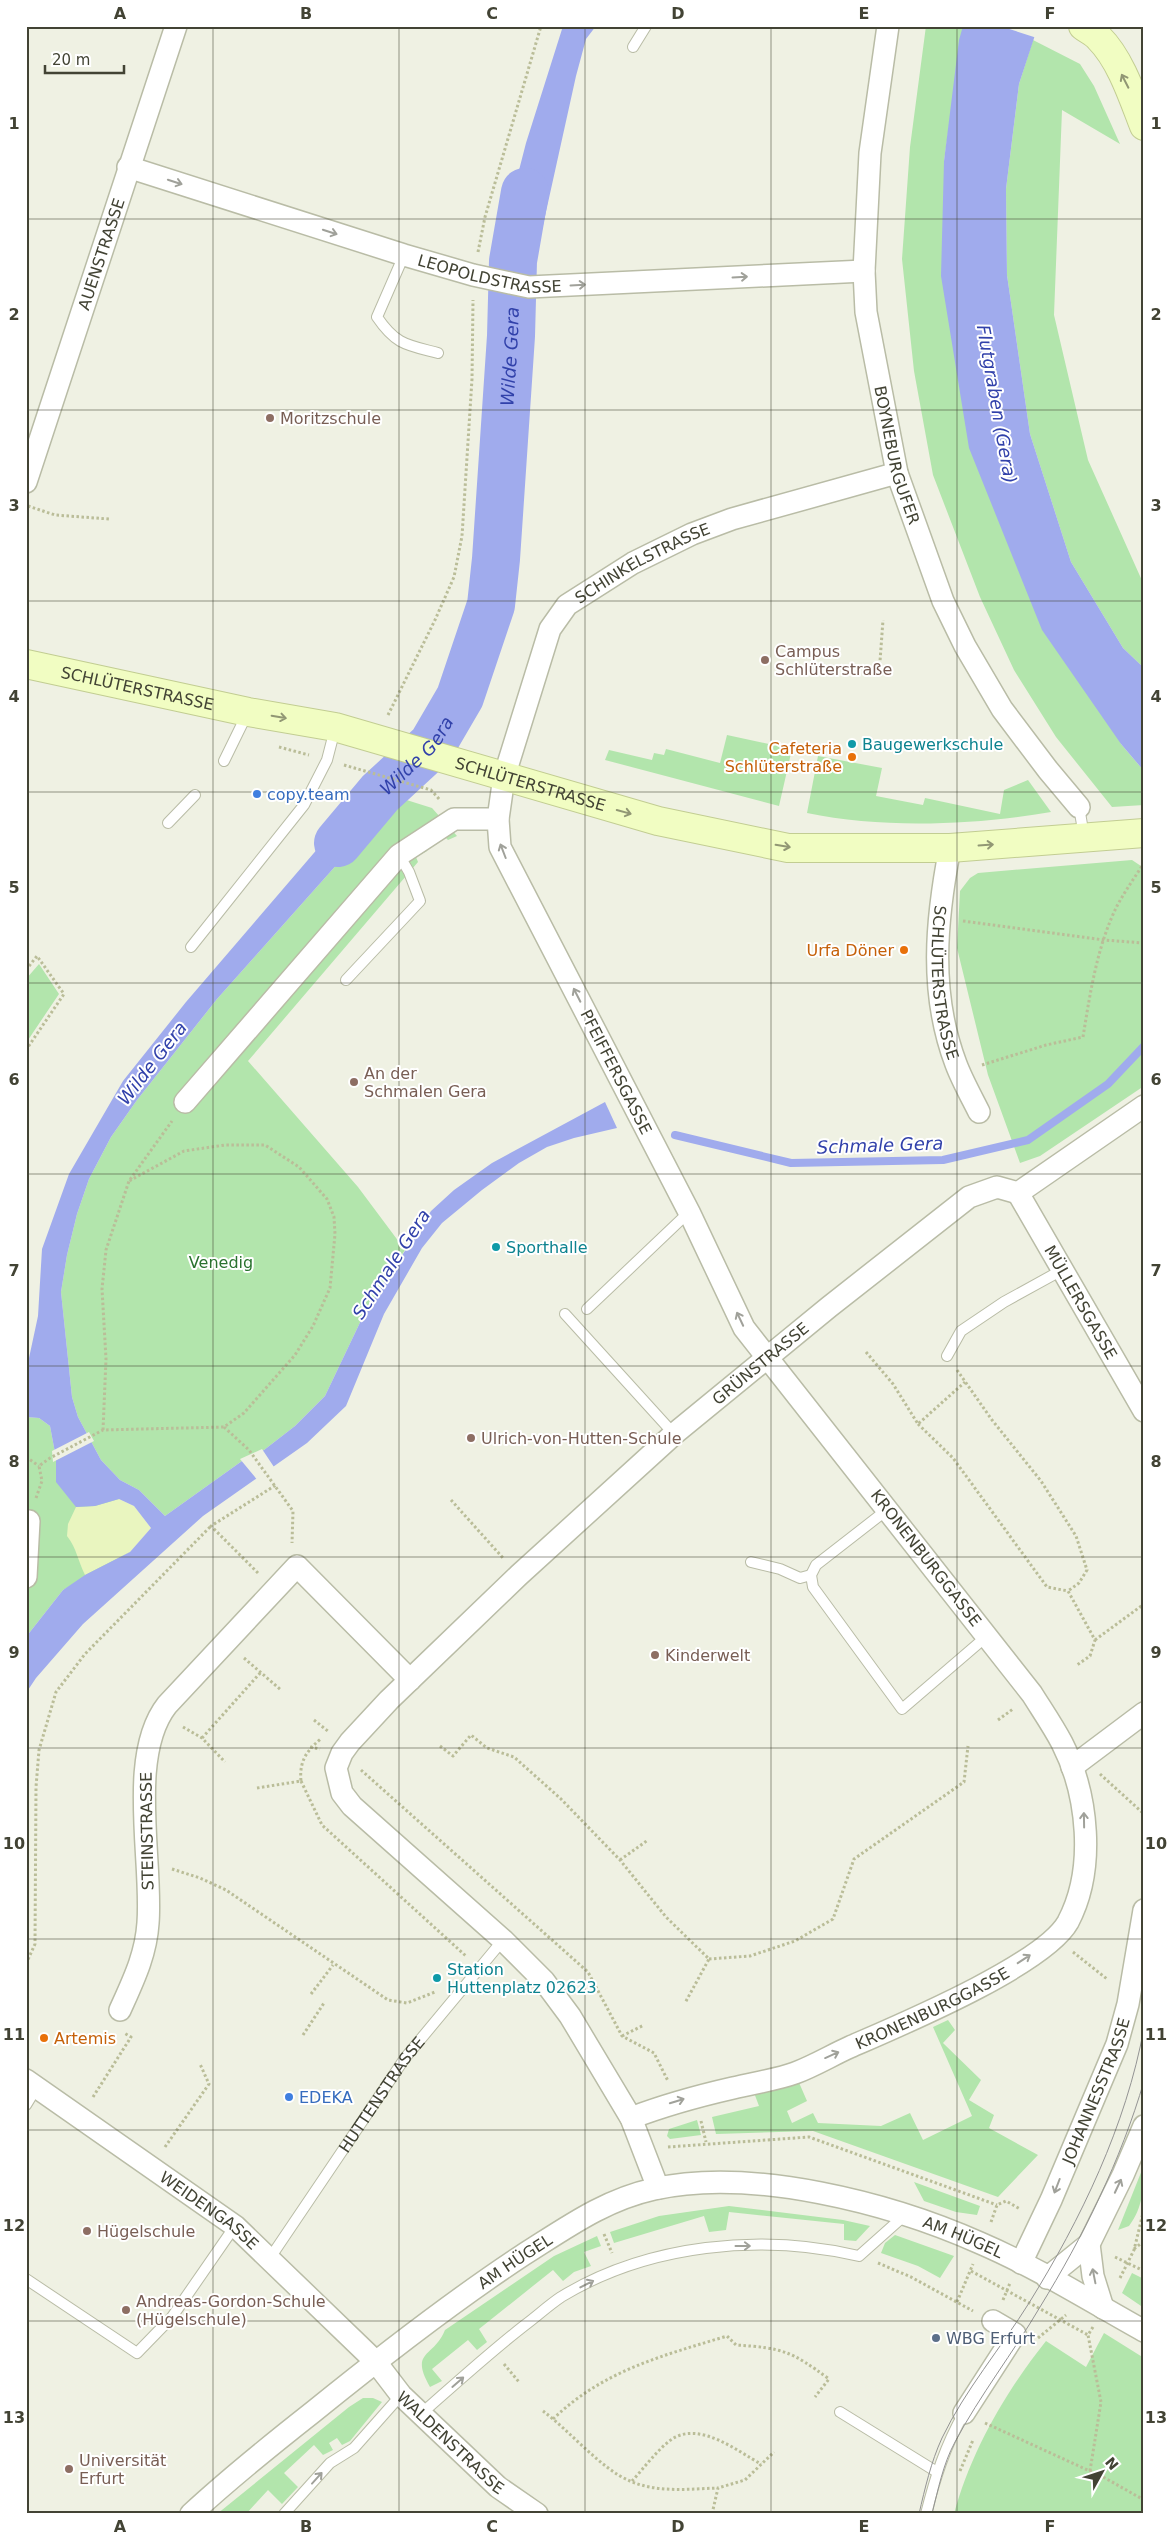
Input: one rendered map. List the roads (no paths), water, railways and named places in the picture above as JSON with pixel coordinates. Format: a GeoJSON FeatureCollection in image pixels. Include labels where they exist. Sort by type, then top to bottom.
{"type":"FeatureCollection","features":[{"type":"Feature","properties":{"kind":"main road"},"geometry":{"type":"LineString","coordinates":[[1096,30],[1132,96],[1144,126]]}},
{"type":"Feature","properties":{"kind":"main road","name":"SCHLÜTERSTRASSE"},"geometry":{"type":"LineString","coordinates":[[26,664],[248,712],[335,727],[658,821],[788,848],[950,848],[1084,837],[1139,838]]}},
{"type":"Feature","properties":{"kind":"street","name":"AUENSTRASSE"},"geometry":{"type":"LineString","coordinates":[[26,482],[128,167],[176,26]]}},
{"type":"Feature","properties":{"kind":"street","name":"BOYNEBURGUFER"},"geometry":{"type":"LineString","coordinates":[[888,26],[870,153],[864,271],[866,312],[896,473],[943,600],[965,646],[1002,709],[1048,770],[1079,807]]}},
{"type":"Feature","properties":{"kind":"street","name":"LEOPOLDSTRASSE"},"geometry":{"type":"LineString","coordinates":[[128,167],[404,255],[477,276],[529,287],[864,271]]}},
{"type":"Feature","properties":{"kind":"street","name":"SCHINKELSTRASSE"},"geometry":{"type":"LineString","coordinates":[[504,777],[550,629],[567,605],[632,563],[692,534],[732,519],[896,473]]}},
{"type":"Feature","properties":{"kind":"street","name":"PFEIFFERSGASSE"},"geometry":{"type":"LineString","coordinates":[[504,777],[498,819],[500,847],[689,1212],[744,1328],[767,1359]]}},
{"type":"Feature","properties":{"kind":"street"},"geometry":{"type":"LineString","coordinates":[[186,1102],[399,855],[454,818],[498,819]]}},
{"type":"Feature","properties":{"kind":"street","name":"SCHLÜTERSTRASSE"},"geometry":{"type":"LineString","coordinates":[[950,848],[938,917],[936,962],[947,1035],[960,1074],[979,1112]]}},
{"type":"Feature","properties":{"kind":"street"},"geometry":{"type":"LineString","coordinates":[[1018,1193],[1144,1106]]}},
{"type":"Feature","properties":{"kind":"street","name":"GRÜNSTRASSE"},"geometry":{"type":"LineString","coordinates":[[410,1680],[519,1575],[674,1434],[969,1197],[997,1187],[1018,1193]]}},
{"type":"Feature","properties":{"kind":"street","name":"MÜLLERSGASSE"},"geometry":{"type":"LineString","coordinates":[[1018,1193],[1144,1411]]}},
{"type":"Feature","properties":{"kind":"street","name":"KRONENBURGGASSE"},"geometry":{"type":"LineString","coordinates":[[631,2118],[677,2101],[794,2073],[926,2013],[984,1983],[1028,1957],[1055,1937],[1067,1923],[1080,1894],[1084,1813],[1078,1762],[1062,1743],[1032,1694],[888,1509],[767,1359]]}},
{"type":"Feature","properties":{"kind":"street"},"geometry":{"type":"LineString","coordinates":[[26,1577],[29,1521]]}},
{"type":"Feature","properties":{"kind":"street","name":"STEINSTRASSE"},"geometry":{"type":"LineString","coordinates":[[120,2010],[142,1962],[148,1923],[144,1776],[149,1748],[160,1714],[296,1566],[410,1680]]}},
{"type":"Feature","properties":{"kind":"street"},"geometry":{"type":"LineString","coordinates":[[410,1680],[342,1753],[336,1768],[342,1793],[352,1806],[503,1940],[544,1981],[570,2016],[631,2118],[658,2188]]}},
{"type":"Feature","properties":{"kind":"street"},"geometry":{"type":"LineString","coordinates":[[1078,1762],[1144,1713]]}},
{"type":"Feature","properties":{"kind":"street","name":"JOHANNESSTRASSE"},"geometry":{"type":"LineString","coordinates":[[1021,2263],[1051,2200],[1118,2044],[1129,1996],[1144,1910]]}},
{"type":"Feature","properties":{"kind":"street","name":"WEIDENGASSE"},"geometry":{"type":"LineString","coordinates":[[30,2090],[79,2116],[152,2165],[236,2226],[375,2361]]}},
{"type":"Feature","properties":{"kind":"street"},"geometry":{"type":"LineString","coordinates":[[1048,2278],[1089,2244],[1123,2175],[1144,2126]]}},
{"type":"Feature","properties":{"kind":"street","name":"AM HÜGEL"},"geometry":{"type":"LineString","coordinates":[[191,2514],[375,2361],[474,2287],[594,2210],[622,2197],[658,2188],[711,2183],[763,2185],[809,2192],[905,2215],[969,2238],[1021,2263],[1144,2331]]}},
{"type":"Feature","properties":{"kind":"street"},"geometry":{"type":"LineString","coordinates":[[1089,2244],[1093,2276],[1103,2308]]}},
{"type":"Feature","properties":{"kind":"street"},"geometry":{"type":"LineString","coordinates":[[964,2413],[1015,2334],[993,2321]]}},
{"type":"Feature","properties":{"kind":"street","name":"WALDENSTRASSE"},"geometry":{"type":"LineString","coordinates":[[375,2361],[401,2395],[498,2487],[536,2514]]}},
{"type":"Feature","properties":{"kind":"lane"},"geometry":{"type":"LineString","coordinates":[[633,47],[646,26]]}},
{"type":"Feature","properties":{"kind":"lane"},"geometry":{"type":"LineString","coordinates":[[404,255],[377,317],[389,335],[406,345],[438,353]]}},
{"type":"Feature","properties":{"kind":"lane"},"geometry":{"type":"LineString","coordinates":[[224,761],[248,712]]}},
{"type":"Feature","properties":{"kind":"lane"},"geometry":{"type":"LineString","coordinates":[[191,947],[304,805],[327,760],[335,727]]}},
{"type":"Feature","properties":{"kind":"lane"},"geometry":{"type":"LineString","coordinates":[[168,823],[195,795]]}},
{"type":"Feature","properties":{"kind":"lane","name":"BOYNEBURGUFER"},"geometry":{"type":"LineString","coordinates":[[1079,807],[1084,837]]}},
{"type":"Feature","properties":{"kind":"lane"},"geometry":{"type":"LineString","coordinates":[[346,980],[420,900],[409,872],[399,855]]}},
{"type":"Feature","properties":{"kind":"lane"},"geometry":{"type":"LineString","coordinates":[[587,1309],[689,1212]]}},
{"type":"Feature","properties":{"kind":"lane"},"geometry":{"type":"LineString","coordinates":[[947,1356],[961,1332],[1004,1302],[1062,1270]]}},
{"type":"Feature","properties":{"kind":"lane"},"geometry":{"type":"LineString","coordinates":[[564,1314],[674,1434]]}},
{"type":"Feature","properties":{"kind":"lane"},"geometry":{"type":"LineString","coordinates":[[888,1509],[816,1565],[811,1575],[812,1587],[902,1709],[987,1636]]}},
{"type":"Feature","properties":{"kind":"lane"},"geometry":{"type":"LineString","coordinates":[[751,1562],[780,1569],[800,1578],[811,1575]]}},
{"type":"Feature","properties":{"kind":"lane","name":"HUTTENSTRASSE"},"geometry":{"type":"LineString","coordinates":[[270,2258],[405,2058],[503,1940]]}},
{"type":"Feature","properties":{"kind":"lane","name":"AM HÜGEL"},"geometry":{"type":"LineString","coordinates":[[421,2414],[493,2350],[561,2298],[618,2268],[686,2251],[737,2245],[829,2249],[859,2256],[905,2215]]}},
{"type":"Feature","properties":{"kind":"lane"},"geometry":{"type":"LineString","coordinates":[[26,2279],[137,2353],[172,2317],[236,2226]]}},
{"type":"Feature","properties":{"kind":"lane"},"geometry":{"type":"LineString","coordinates":[[284,2514],[330,2463],[354,2448],[401,2395]]}},
{"type":"Feature","properties":{"kind":"lane"},"geometry":{"type":"LineString","coordinates":[[840,2412],[936,2472]]}},
{"type":"Feature","properties":{"kind":"lane"},"geometry":{"type":"LineString","coordinates":[[926,2514],[936,2472],[949,2440],[964,2413]]}},
{"type":"Feature","properties":{"kind":"water"},"geometry":{"type":"Polygon","coordinates":[[[563,26],[596,26],[586,39],[576,76],[536,257],[499,254],[526,143],[563,26]]]}},
{"type":"Feature","properties":{"kind":"water","name":"Flutgraben (Gera)"},"geometry":{"type":"Polygon","coordinates":[[[963,26],[1038,26],[1019,84],[1006,189],[1007,275],[1030,434],[1071,562],[1123,648],[1144,668],[1144,771],[1121,744],[1042,630],[969,448],[941,276],[944,161],[959,40],[963,26]]]}},
{"type":"Feature","properties":{"kind":"water"},"geometry":{"type":"Polygon","coordinates":[[[368,790],[397,797],[217,999],[137,1100],[111,1137],[89,1179],[77,1214],[67,1255],[61,1292],[72,1397],[78,1417],[101,1460],[120,1480],[139,1490],[165,1516],[242,1461],[264,1450],[295,1426],[325,1396],[365,1312],[431,1211],[454,1190],[492,1163],[605,1102],[617,1128],[574,1138],[547,1147],[519,1163],[442,1223],[422,1248],[384,1314],[346,1406],[307,1443],[203,1516],[83,1624],[36,1678],[26,1693],[26,1637],[63,1590],[85,1575],[130,1552],[151,1528],[134,1506],[119,1499],[95,1506],[76,1507],[56,1482],[56,1458],[50,1426],[39,1418],[26,1417],[26,1372],[38,1316],[42,1249],[69,1174],[123,1081],[186,1002],[368,790]]]}},
{"type":"Feature","properties":{"kind":"waterway","name":"Wilde Gera"},"geometry":{"type":"LineString","coordinates":[[338,843],[380,793],[432,745],[460,697],[491,605],[496,559],[511,336],[513,261],[525,192]]}},
{"type":"Feature","properties":{"kind":"waterway","name":"Schmale Gera"},"geometry":{"type":"LineString","coordinates":[[675,1135],[791,1163],[943,1160],[1028,1140],[1108,1084],[1144,1046]]}},
{"type":"Feature","properties":{"kind":"tram line"},"geometry":{"type":"LineString","coordinates":[[919,2514],[935,2456],[951,2420],[1029,2303],[1066,2238],[1099,2171],[1126,2100],[1144,2028]]}},
{"type":"Feature","properties":{"kind":"tram line"},"geometry":{"type":"LineString","coordinates":[[932,2514],[944,2468],[955,2442],[1040,2307],[1086,2226],[1124,2140],[1144,2081]]}},
{"type":"Feature","properties":{"kind":"place","name":"Moritzschule"},"geometry":{"type":"Point","coordinates":[270,418]}},
{"type":"Feature","properties":{"kind":"place","name":"Campus Schlüterstraße"},"geometry":{"type":"Point","coordinates":[765,660]}},
{"type":"Feature","properties":{"kind":"place","name":"Baugewerkschule"},"geometry":{"type":"Point","coordinates":[852,744]}},
{"type":"Feature","properties":{"kind":"place","name":"Cafeteria Schlüterstraße"},"geometry":{"type":"Point","coordinates":[852,757]}},
{"type":"Feature","properties":{"kind":"place","name":"copy.team"},"geometry":{"type":"Point","coordinates":[257,794]}},
{"type":"Feature","properties":{"kind":"place","name":"Urfa Döner"},"geometry":{"type":"Point","coordinates":[904,950]}},
{"type":"Feature","properties":{"kind":"place","name":"An der Schmalen Gera"},"geometry":{"type":"Point","coordinates":[354,1082]}},
{"type":"Feature","properties":{"kind":"place","name":"Sporthalle"},"geometry":{"type":"Point","coordinates":[496,1247]}},
{"type":"Feature","properties":{"kind":"place","name":"Ulrich-von-Hutten-Schule"},"geometry":{"type":"Point","coordinates":[471,1438]}},
{"type":"Feature","properties":{"kind":"place","name":"Kinderwelt"},"geometry":{"type":"Point","coordinates":[655,1655]}},
{"type":"Feature","properties":{"kind":"place","name":"Station Huttenplatz 02623"},"geometry":{"type":"Point","coordinates":[437,1978]}},
{"type":"Feature","properties":{"kind":"place","name":"Artemis"},"geometry":{"type":"Point","coordinates":[44,2038]}},
{"type":"Feature","properties":{"kind":"place","name":"EDEKA"},"geometry":{"type":"Point","coordinates":[289,2097]}},
{"type":"Feature","properties":{"kind":"place","name":"Hügelschule"},"geometry":{"type":"Point","coordinates":[87,2231]}},
{"type":"Feature","properties":{"kind":"place","name":"Andreas-Gordon-Schule (Hügelschule)"},"geometry":{"type":"Point","coordinates":[126,2310]}},
{"type":"Feature","properties":{"kind":"place","name":"WBG Erfurt"},"geometry":{"type":"Point","coordinates":[936,2338]}},
{"type":"Feature","properties":{"kind":"place","name":"Universität Erfurt"},"geometry":{"type":"Point","coordinates":[69,2469]}},
{"type":"Feature","properties":{"kind":"park label","name":"Venedig"},"geometry":{"type":"Point","coordinates":[221,1262]}}]}
